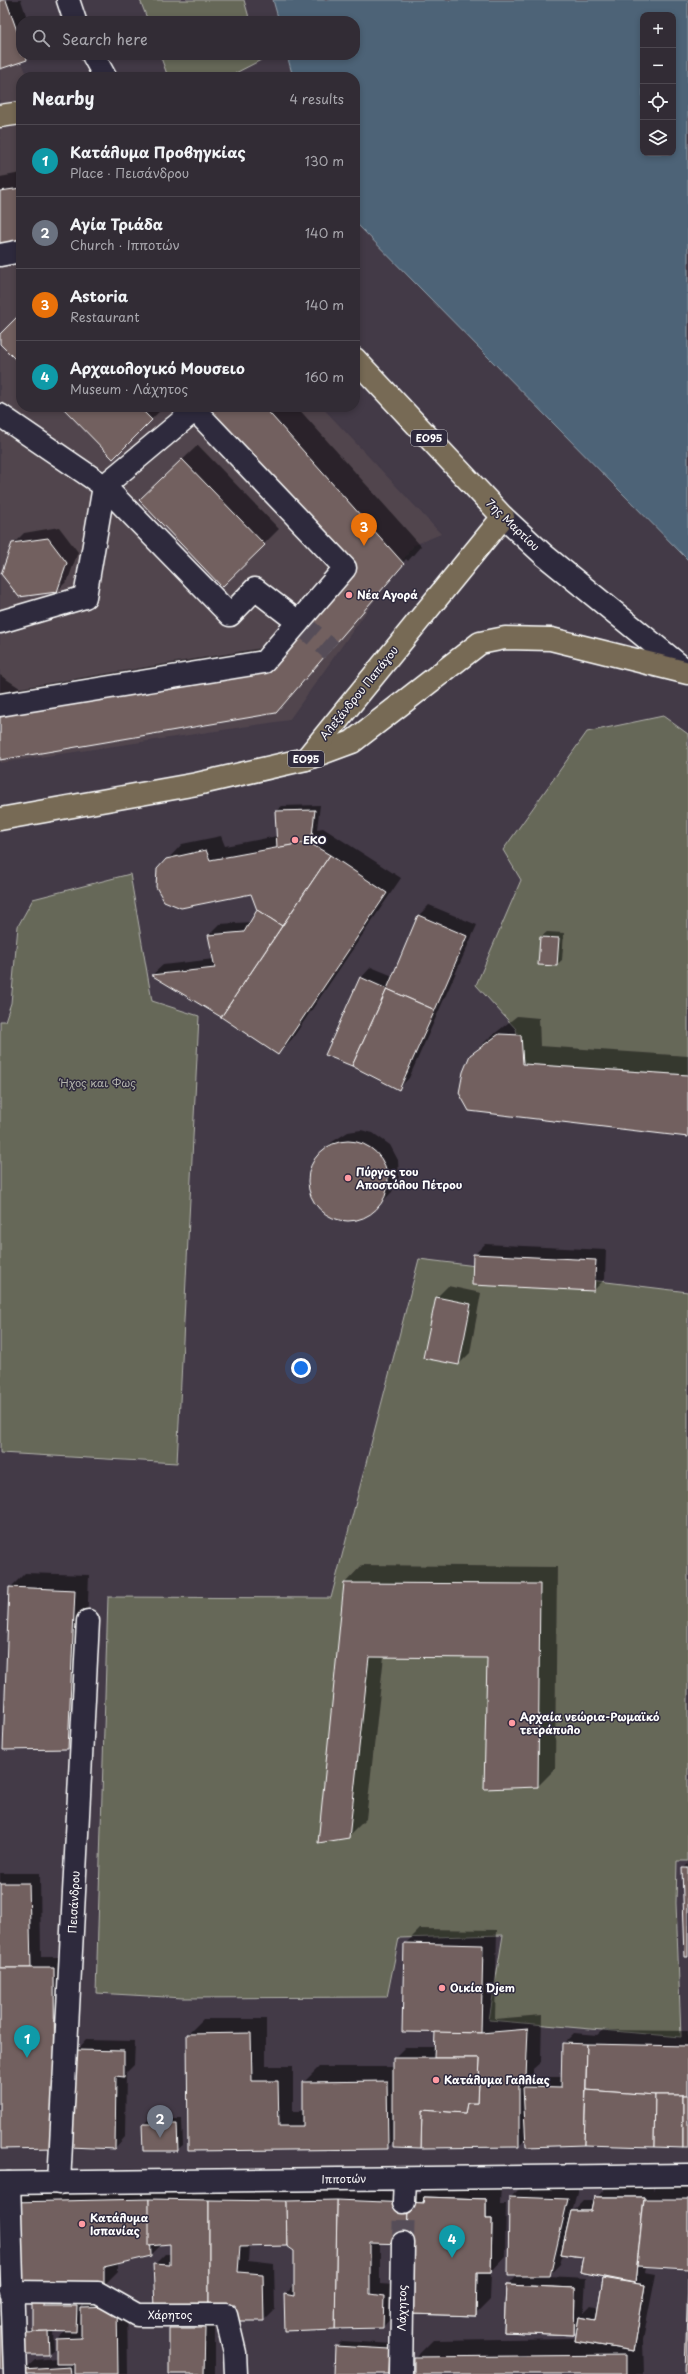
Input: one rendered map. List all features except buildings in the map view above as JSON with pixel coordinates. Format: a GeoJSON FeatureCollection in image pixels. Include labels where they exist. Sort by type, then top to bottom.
{"type":"FeatureCollection","features":[{"type":"Feature","properties":{"kind":"main road"},"geometry":{"type":"LineString","coordinates":[[0,116],[16,113]]}},
{"type":"Feature","properties":{"kind":"main road","name":"7ης Μαρτίου"},"geometry":{"type":"LineString","coordinates":[[360,364],[503,517]]}},
{"type":"Feature","properties":{"kind":"main road","name":"Αλεξάνδρου Παπάγου"},"geometry":{"type":"LineString","coordinates":[[306,759],[503,517]]}},
{"type":"Feature","properties":{"kind":"main road"},"geometry":{"type":"LineString","coordinates":[[306,759],[352,742],[480,644],[505,638],[551,639],[688,672]]}},
{"type":"Feature","properties":{"kind":"main road","name":"ΕΟ95"},"geometry":{"type":"LineString","coordinates":[[0,819],[197,784],[306,759]]}},
{"type":"Feature","properties":{"kind":"street"},"geometry":{"type":"LineString","coordinates":[[68,0],[73,16]]}},
{"type":"Feature","properties":{"kind":"street"},"geometry":{"type":"LineString","coordinates":[[96,60],[102,72]]}},
{"type":"Feature","properties":{"kind":"street"},"geometry":{"type":"LineString","coordinates":[[0,248],[16,245]]}},
{"type":"Feature","properties":{"kind":"street"},"geometry":{"type":"LineString","coordinates":[[0,255],[16,252]]}},
{"type":"Feature","properties":{"kind":"street"},"geometry":{"type":"LineString","coordinates":[[1,616],[86,597],[104,486],[185,412]]}},
{"type":"Feature","properties":{"kind":"street"},"geometry":{"type":"LineString","coordinates":[[0,688],[9,694],[252,655],[345,568],[189,412]]}},
{"type":"Feature","properties":{"kind":"street"},"geometry":{"type":"LineString","coordinates":[[0,415],[104,486],[230,615],[256,589],[293,617]]}},
{"type":"Feature","properties":{"kind":"street","name":"7ης Μαρτίου"},"geometry":{"type":"LineString","coordinates":[[503,517],[544,555],[688,672]]}},
{"type":"Feature","properties":{"kind":"street"},"geometry":{"type":"LineString","coordinates":[[0,705],[264,662],[293,617]]}},
{"type":"Feature","properties":{"kind":"street","name":"Πεισάνδρου"},"geometry":{"type":"LineString","coordinates":[[59,2183],[88,1621]]}},
{"type":"Feature","properties":{"kind":"street","name":"Ιπποτών"},"geometry":{"type":"LineString","coordinates":[[5,2183],[688,2175]]}},
{"type":"Feature","properties":{"kind":"street"},"geometry":{"type":"LineString","coordinates":[[404,2202],[405,2179]]}},
{"type":"Feature","properties":{"kind":"street"},"geometry":{"type":"LineString","coordinates":[[5,2183],[15,2374]]}},
{"type":"Feature","properties":{"kind":"street","name":"Λάχητος"},"geometry":{"type":"LineString","coordinates":[[401,2374],[403,2243]]}},
{"type":"Feature","properties":{"kind":"street","name":"Χάρητος"},"geometry":{"type":"LineString","coordinates":[[11,2292],[98,2293],[137,2315],[226,2315],[235,2353],[236,2374]]}},
{"type":"Feature","properties":{"kind":"shaded area"},"geometry":{"type":"Polygon","coordinates":[[[0,12],[16,49],[16,60],[21,60],[26,72],[16,72],[16,412],[327,412],[441,534],[414,545],[289,720],[0,763],[0,12]]]}},
{"type":"Feature","properties":{"kind":"green space"},"geometry":{"type":"Polygon","coordinates":[[[140,0],[244,0],[249,16],[146,16],[140,0]]]}},
{"type":"Feature","properties":{"kind":"green space"},"geometry":{"type":"Polygon","coordinates":[[[162,60],[261,60],[238,72],[166,72],[162,60]]]}},
{"type":"Feature","properties":{"kind":"green space"},"geometry":{"type":"Polygon","coordinates":[[[663,716],[688,734],[688,1075],[524,1064],[516,1029],[476,985],[521,880],[503,850],[587,732],[663,716]]]}},
{"type":"Feature","properties":{"kind":"green space","name":"Ήχος και Φως"},"geometry":{"type":"Polygon","coordinates":[[[130,874],[152,1001],[199,1016],[177,1463],[0,1453],[0,1021],[5,1021],[11,1003],[18,926],[33,899],[130,874]]]}},
{"type":"Feature","properties":{"kind":"green space"},"geometry":{"type":"Polygon","coordinates":[[[419,1259],[688,1292],[688,1861],[677,1861],[676,1903],[681,2037],[489,2020],[503,1935],[399,1938],[387,1997],[183,1998],[96,1993],[108,1597],[331,1598],[419,1259]]]}},
{"type":"Feature","properties":{"kind":"water"},"geometry":{"type":"Polygon","coordinates":[[[273,0],[688,0],[688,560],[360,227],[360,72],[292,72],[288,60],[360,60],[360,16],[278,16],[273,0]]]}},
{"type":"Feature","properties":{"kind":"tunnel"},"geometry":{"type":"LineString","coordinates":[[298,622],[331,650]]}},
{"type":"Feature","properties":{"kind":"tunnel"},"geometry":{"type":"LineString","coordinates":[[403,2243],[404,2202]]}},
{"type":"Feature","properties":{"kind":"place","name":"Astoria"},"geometry":{"type":"Point","coordinates":[364,546]}},
{"type":"Feature","properties":{"kind":"place","name":"Νέα Αγορά"},"geometry":{"type":"Point","coordinates":[349,595]}},
{"type":"Feature","properties":{"kind":"place","name":"EKO"},"geometry":{"type":"Point","coordinates":[295,840]}},
{"type":"Feature","properties":{"kind":"place","name":"Πύργος του Αποστόλου Πέτρου"},"geometry":{"type":"Point","coordinates":[348,1178]}},
{"type":"Feature","properties":{"kind":"place","name":"Αρχαία νεώρια-Ρωμαϊκό τετράπυλο"},"geometry":{"type":"Point","coordinates":[512,1723]}},
{"type":"Feature","properties":{"kind":"place","name":"Οικία Djem"},"geometry":{"type":"Point","coordinates":[442,1988]}},
{"type":"Feature","properties":{"kind":"place","name":"Κατάλυμα Προβηγκίας"},"geometry":{"type":"Point","coordinates":[27,2058]}},
{"type":"Feature","properties":{"kind":"place","name":"Κατάλυμα Γαλλίας"},"geometry":{"type":"Point","coordinates":[436,2080]}},
{"type":"Feature","properties":{"kind":"place","name":"Αγία Τριάδα"},"geometry":{"type":"Point","coordinates":[160,2138]}},
{"type":"Feature","properties":{"kind":"place","name":"Κατάλυμα Ισπανίας"},"geometry":{"type":"Point","coordinates":[82,2224]}},
{"type":"Feature","properties":{"kind":"place","name":"Αρχαιολογικό Μουσειο"},"geometry":{"type":"Point","coordinates":[452,2258]}}]}
